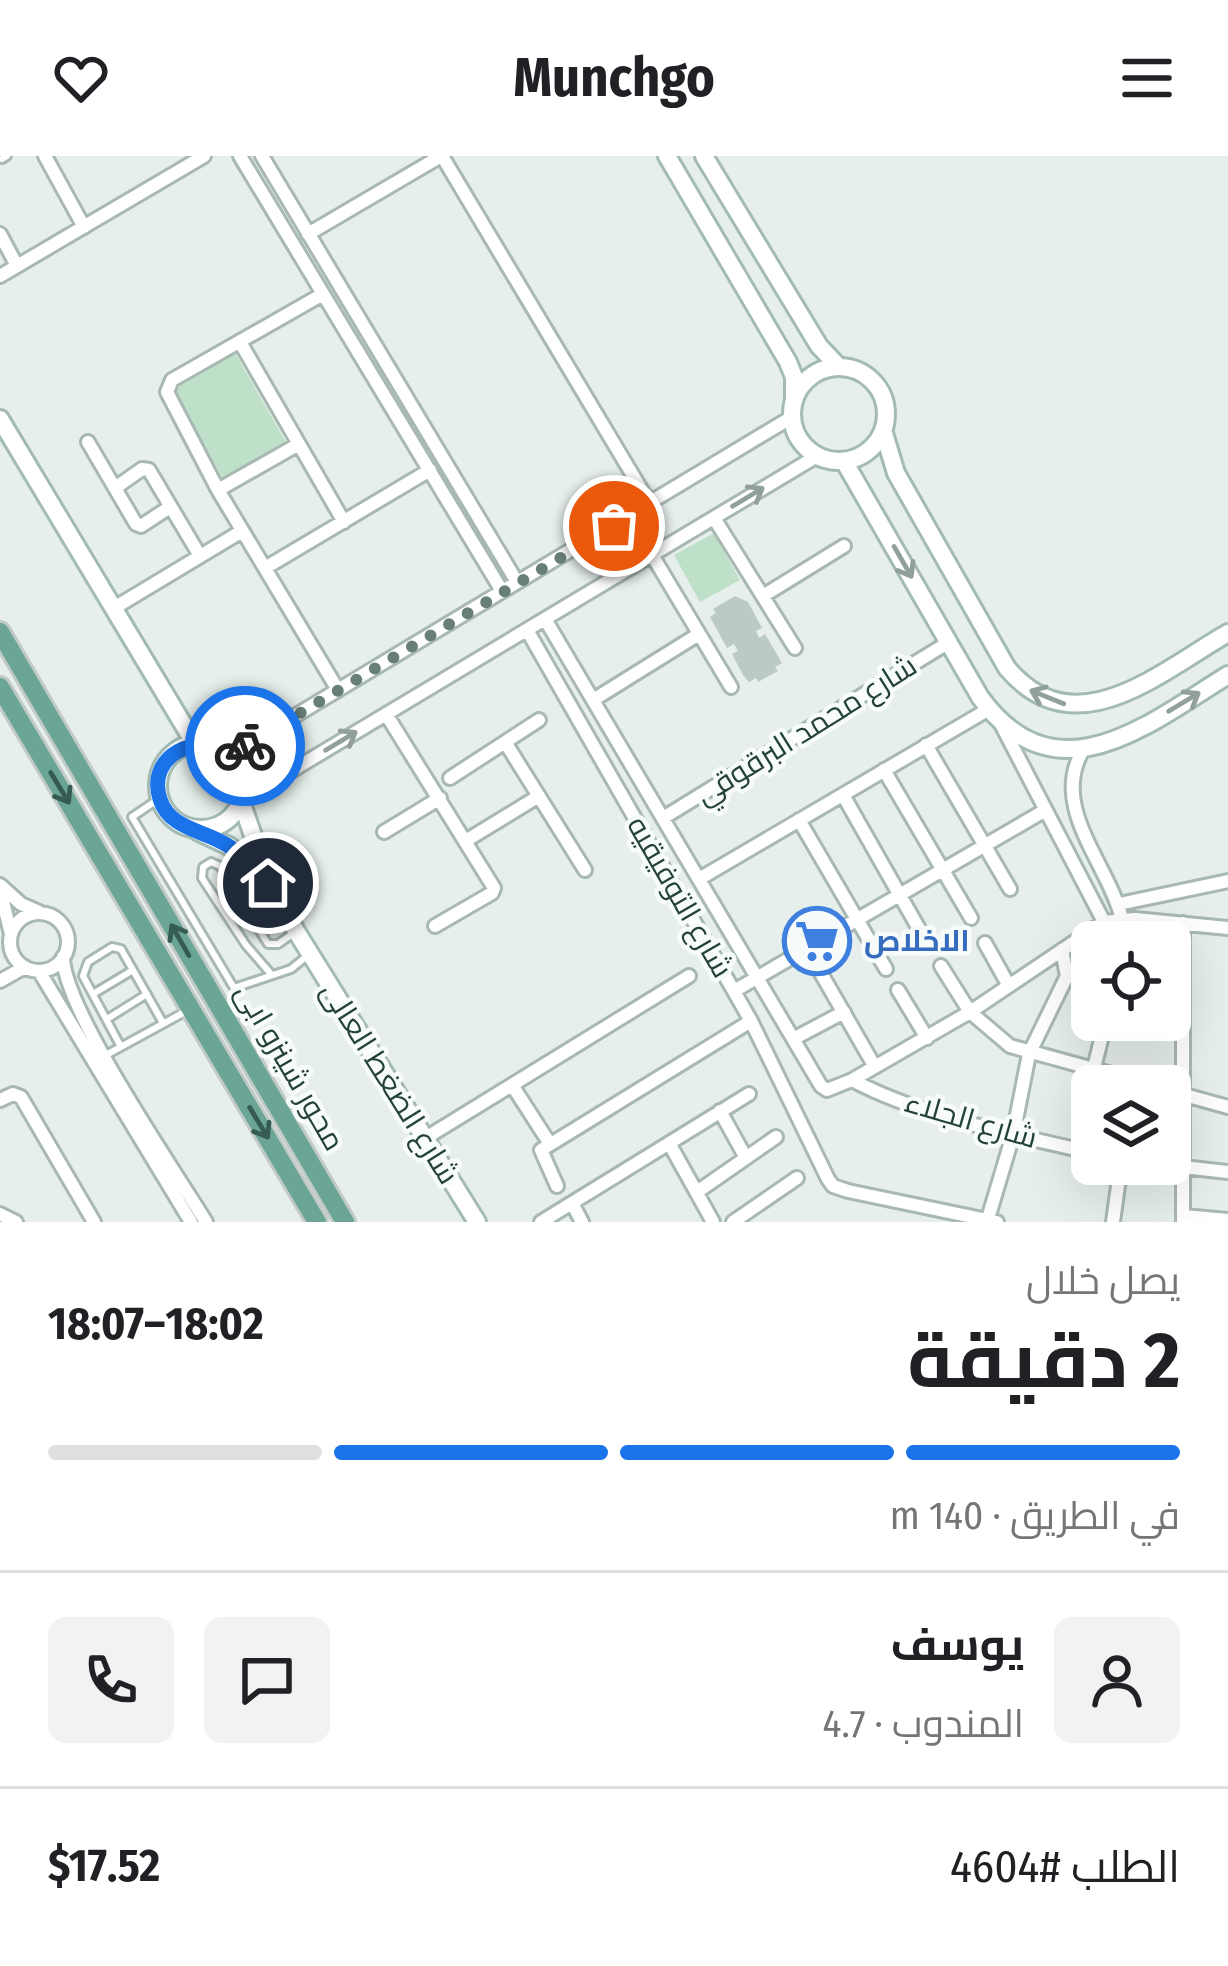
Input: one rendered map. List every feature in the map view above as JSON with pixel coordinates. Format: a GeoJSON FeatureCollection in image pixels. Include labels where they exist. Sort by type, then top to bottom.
{"type":"FeatureCollection","features":[{"type":"Feature","properties":{"kind":"main road","name":"محور شينزو ابى"},"geometry":{"type":"LineString","coordinates":[[0,632],[346,1222]]}},
{"type":"Feature","properties":{"kind":"main road","name":"محور شينزو ابى"},"geometry":{"type":"LineString","coordinates":[[0,687],[317,1222]]}},
{"type":"Feature","properties":{"kind":"street"},"geometry":{"type":"LineString","coordinates":[[45,156],[84,227]]}},
{"type":"Feature","properties":{"kind":"street"},"geometry":{"type":"LineString","coordinates":[[0,277],[204,156]]}},
{"type":"Feature","properties":{"kind":"street"},"geometry":{"type":"LineString","coordinates":[[240,156],[502,591]]}},
{"type":"Feature","properties":{"kind":"street"},"geometry":{"type":"LineString","coordinates":[[308,234],[441,156],[650,504]]}},
{"type":"Feature","properties":{"kind":"street"},"geometry":{"type":"LineString","coordinates":[[667,156],[788,362],[794,377],[793,408],[800,440],[817,456],[844,461],[864,454],[884,430]]}},
{"type":"Feature","properties":{"kind":"street"},"geometry":{"type":"LineString","coordinates":[[704,156],[819,346],[838,366]]}},
{"type":"Feature","properties":{"kind":"street"},"geometry":{"type":"LineString","coordinates":[[269,158],[308,234],[517,582]]}},
{"type":"Feature","properties":{"kind":"street"},"geometry":{"type":"LineString","coordinates":[[0,234],[17,266]]}},
{"type":"Feature","properties":{"kind":"street"},"geometry":{"type":"LineString","coordinates":[[323,294],[172,380],[167,392],[218,490],[338,690]]}},
{"type":"Feature","properties":{"kind":"street"},"geometry":{"type":"LineString","coordinates":[[240,342],[344,522]]}},
{"type":"Feature","properties":{"kind":"street"},"geometry":{"type":"LineString","coordinates":[[230,755],[650,504],[793,408],[811,375],[838,366],[873,381],[885,404],[884,430],[896,473],[1007,668],[1034,693],[1069,705],[1106,701],[1228,633]]}},
{"type":"Feature","properties":{"kind":"street"},"geometry":{"type":"LineString","coordinates":[[0,419],[195,744]]}},
{"type":"Feature","properties":{"kind":"street"},"geometry":{"type":"LineString","coordinates":[[88,442],[137,525],[170,507]]}},
{"type":"Feature","properties":{"kind":"street"},"geometry":{"type":"LineString","coordinates":[[218,490],[298,444]]}},
{"type":"Feature","properties":{"kind":"street"},"geometry":{"type":"LineString","coordinates":[[241,801],[242,773],[230,755],[210,745],[178,750],[165,763],[160,798],[175,820],[192,828],[218,825],[241,801],[817,456]]}},
{"type":"Feature","properties":{"kind":"street"},"geometry":{"type":"LineString","coordinates":[[844,461],[994,714],[1103,921]]}},
{"type":"Feature","properties":{"kind":"street"},"geometry":{"type":"LineString","coordinates":[[116,488],[146,468],[200,556]]}},
{"type":"Feature","properties":{"kind":"street"},"geometry":{"type":"LineString","coordinates":[[265,568],[430,470]]}},
{"type":"Feature","properties":{"kind":"street"},"geometry":{"type":"LineString","coordinates":[[714,518],[795,648]]}},
{"type":"Feature","properties":{"kind":"street"},"geometry":{"type":"LineString","coordinates":[[466,531],[481,522]]}},
{"type":"Feature","properties":{"kind":"street"},"geometry":{"type":"LineString","coordinates":[[114,608],[242,531]]}},
{"type":"Feature","properties":{"kind":"street"},"geometry":{"type":"LineString","coordinates":[[763,596],[844,546]]}},
{"type":"Feature","properties":{"kind":"street"},"geometry":{"type":"LineString","coordinates":[[652,555],[731,687]]}},
{"type":"Feature","properties":{"kind":"street","name":"شارع التوفيقيه"},"geometry":{"type":"LineString","coordinates":[[545,619],[821,1086],[834,1090],[852,1080]]}},
{"type":"Feature","properties":{"kind":"street","name":"شارع التوفيقيه"},"geometry":{"type":"LineString","coordinates":[[526,630],[752,1022],[821,1170],[833,1186],[991,1221]]}},
{"type":"Feature","properties":{"kind":"street"},"geometry":{"type":"LineString","coordinates":[[593,700],[699,634]]}},
{"type":"Feature","properties":{"kind":"street","name":"شارع محمد البرقوقي"},"geometry":{"type":"LineString","coordinates":[[663,818],[950,642]]}},
{"type":"Feature","properties":{"kind":"street"},"geometry":{"type":"LineString","coordinates":[[994,714],[1036,742],[1083,750],[1119,741],[1228,675]]}},
{"type":"Feature","properties":{"kind":"street"},"geometry":{"type":"LineString","coordinates":[[386,714],[494,890],[435,926]]}},
{"type":"Feature","properties":{"kind":"street"},"geometry":{"type":"LineString","coordinates":[[699,879],[926,745],[994,714]]}},
{"type":"Feature","properties":{"kind":"street"},"geometry":{"type":"LineString","coordinates":[[450,778],[539,720]]}},
{"type":"Feature","properties":{"kind":"street"},"geometry":{"type":"LineString","coordinates":[[505,742],[585,870]]}},
{"type":"Feature","properties":{"kind":"street"},"geometry":{"type":"LineString","coordinates":[[926,745],[1010,889]]}},
{"type":"Feature","properties":{"kind":"street"},"geometry":{"type":"LineString","coordinates":[[1083,750],[1071,778],[1071,800],[1128,919]]}},
{"type":"Feature","properties":{"kind":"street"},"geometry":{"type":"LineString","coordinates":[[884,770],[971,918]]}},
{"type":"Feature","properties":{"kind":"street"},"geometry":{"type":"LineString","coordinates":[[843,795],[927,943]]}},
{"type":"Feature","properties":{"kind":"street"},"geometry":{"type":"LineString","coordinates":[[466,840],[539,796]]}},
{"type":"Feature","properties":{"kind":"street"},"geometry":{"type":"LineString","coordinates":[[384,832],[440,798]]}},
{"type":"Feature","properties":{"kind":"street","name":"شارع الضغط العالى"},"geometry":{"type":"LineString","coordinates":[[241,801],[268,883],[477,1222]]}},
{"type":"Feature","properties":{"kind":"street"},"geometry":{"type":"LineString","coordinates":[[734,992],[1044,812]]}},
{"type":"Feature","properties":{"kind":"street"},"geometry":{"type":"LineString","coordinates":[[799,820],[886,969]]}},
{"type":"Feature","properties":{"kind":"street","name":"شارع الضغط العالى"},"geometry":{"type":"LineString","coordinates":[[192,828],[229,846],[268,883]]}},
{"type":"Feature","properties":{"kind":"street"},"geometry":{"type":"LineString","coordinates":[[1119,904],[1228,881]]}},
{"type":"Feature","properties":{"kind":"street"},"geometry":{"type":"LineString","coordinates":[[0,887],[21,904],[63,925],[68,938],[64,970],[74,999],[206,1222]]}},
{"type":"Feature","properties":{"kind":"street"},"geometry":{"type":"LineString","coordinates":[[0,887],[11,934]]}},
{"type":"Feature","properties":{"kind":"street"},"geometry":{"type":"LineString","coordinates":[[40,912],[19,921],[6,956],[32,969],[191,1222]]}},
{"type":"Feature","properties":{"kind":"street"},"geometry":{"type":"LineString","coordinates":[[1112,921],[1156,921]]}},
{"type":"Feature","properties":{"kind":"street"},"geometry":{"type":"LineString","coordinates":[[1191,924],[1228,928]]}},
{"type":"Feature","properties":{"kind":"street"},"geometry":{"type":"LineString","coordinates":[[985,943],[1009,986]]}},
{"type":"Feature","properties":{"kind":"street"},"geometry":{"type":"LineString","coordinates":[[852,1080],[970,1012],[1071,943]]}},
{"type":"Feature","properties":{"kind":"street"},"geometry":{"type":"LineString","coordinates":[[807,949],[875,1067]]}},
{"type":"Feature","properties":{"kind":"street"},"geometry":{"type":"LineString","coordinates":[[991,1221],[1029,1054],[1067,976],[1061,950]]}},
{"type":"Feature","properties":{"kind":"street"},"geometry":{"type":"LineString","coordinates":[[0,981],[53,967],[64,957]]}},
{"type":"Feature","properties":{"kind":"street"},"geometry":{"type":"LineString","coordinates":[[941,966],[970,1012],[1010,1046],[1071,1066]]}},
{"type":"Feature","properties":{"kind":"street"},"geometry":{"type":"LineString","coordinates":[[424,1139],[689,976]]}},
{"type":"Feature","properties":{"kind":"street"},"geometry":{"type":"LineString","coordinates":[[898,990],[927,1037]]}},
{"type":"Feature","properties":{"kind":"street"},"geometry":{"type":"LineString","coordinates":[[793,1040],[844,1012]]}},
{"type":"Feature","properties":{"kind":"street"},"geometry":{"type":"LineString","coordinates":[[556,1186],[541,1153],[550,1144],[752,1022]]}},
{"type":"Feature","properties":{"kind":"street","name":"شارع الجلاء"},"geometry":{"type":"LineString","coordinates":[[852,1080],[881,1094],[1071,1148]]}},
{"type":"Feature","properties":{"kind":"street"},"geometry":{"type":"LineString","coordinates":[[512,1084],[550,1144]]}},
{"type":"Feature","properties":{"kind":"street"},"geometry":{"type":"LineString","coordinates":[[0,1100],[13,1094],[21,1097],[94,1222]]}},
{"type":"Feature","properties":{"kind":"street"},"geometry":{"type":"LineString","coordinates":[[541,1222],[749,1094]]}},
{"type":"Feature","properties":{"kind":"street"},"geometry":{"type":"LineString","coordinates":[[1191,1098],[1228,1107]]}},
{"type":"Feature","properties":{"kind":"street"},"geometry":{"type":"LineString","coordinates":[[720,1111],[746,1158]]}},
{"type":"Feature","properties":{"kind":"street"},"geometry":{"type":"LineString","coordinates":[[697,1192],[776,1137]]}},
{"type":"Feature","properties":{"kind":"street"},"geometry":{"type":"LineString","coordinates":[[669,1143],[713,1222]]}},
{"type":"Feature","properties":{"kind":"street"},"geometry":{"type":"LineString","coordinates":[[1191,1168],[1228,1172]]}},
{"type":"Feature","properties":{"kind":"street"},"geometry":{"type":"LineString","coordinates":[[734,1222],[797,1178]]}},
{"type":"Feature","properties":{"kind":"street"},"geometry":{"type":"LineString","coordinates":[[1113,1222],[1118,1185]]}},
{"type":"Feature","properties":{"kind":"street"},"geometry":{"type":"LineString","coordinates":[[1184,1185],[1183,1219],[1228,1220]]}},
{"type":"Feature","properties":{"kind":"street"},"geometry":{"type":"LineString","coordinates":[[572,1203],[582,1222]]}},
{"type":"Feature","properties":{"kind":"street"},"geometry":{"type":"LineString","coordinates":[[0,1214],[16,1222]]}},
{"type":"Feature","properties":{"kind":"lane"},"geometry":{"type":"LineString","coordinates":[[160,798],[133,817],[231,990],[291,969],[310,954]]}},
{"type":"Feature","properties":{"kind":"lane"},"geometry":{"type":"LineString","coordinates":[[271,974],[202,878],[203,868],[211,862],[220,866],[268,944],[278,944],[296,931]]}},
{"type":"Feature","properties":{"kind":"lane"},"geometry":{"type":"LineString","coordinates":[[121,1047],[83,976],[85,967],[112,947],[121,949],[163,1023]]}},
{"type":"Feature","properties":{"kind":"lane"},"geometry":{"type":"LineString","coordinates":[[93,994],[133,970]]}},
{"type":"Feature","properties":{"kind":"lane"},"geometry":{"type":"LineString","coordinates":[[107,1019],[147,994]]}},
{"type":"Feature","properties":{"kind":"lane"},"geometry":{"type":"LineString","coordinates":[[106,1055],[181,1014]]}},
{"type":"Feature","properties":{"kind":"green space"},"geometry":{"type":"Polygon","coordinates":[[[235,353],[287,444],[224,480],[172,390],[235,353]]]}},
{"type":"Feature","properties":{"kind":"green space"},"geometry":{"type":"Polygon","coordinates":[[[714,533],[740,580],[700,602],[674,555],[714,533]]]}},
{"type":"Feature","properties":{"kind":"building"},"geometry":{"type":"Polygon","coordinates":[[[735,596],[748,602],[762,628],[756,631],[759,638],[765,634],[782,663],[775,667],[778,671],[758,682],[756,678],[749,682],[743,675],[732,654],[738,651],[734,644],[727,648],[710,617],[716,613],[713,609],[735,596]]]}},
{"type":"Feature","properties":{"kind":"way so far"},"geometry":{"type":"LineString","coordinates":[[245,746],[614,526]]}},
{"type":"Feature","properties":{"kind":"place","name":"الاخلاص"},"geometry":{"type":"Point","coordinates":[817,941]}},
{"type":"Feature","properties":{"kind":"route"},"geometry":{"type":"LineString","coordinates":[[245,746],[230,755],[218,747],[186,746],[165,763],[158,789],[175,820],[229,846],[268,883]]}}]}
